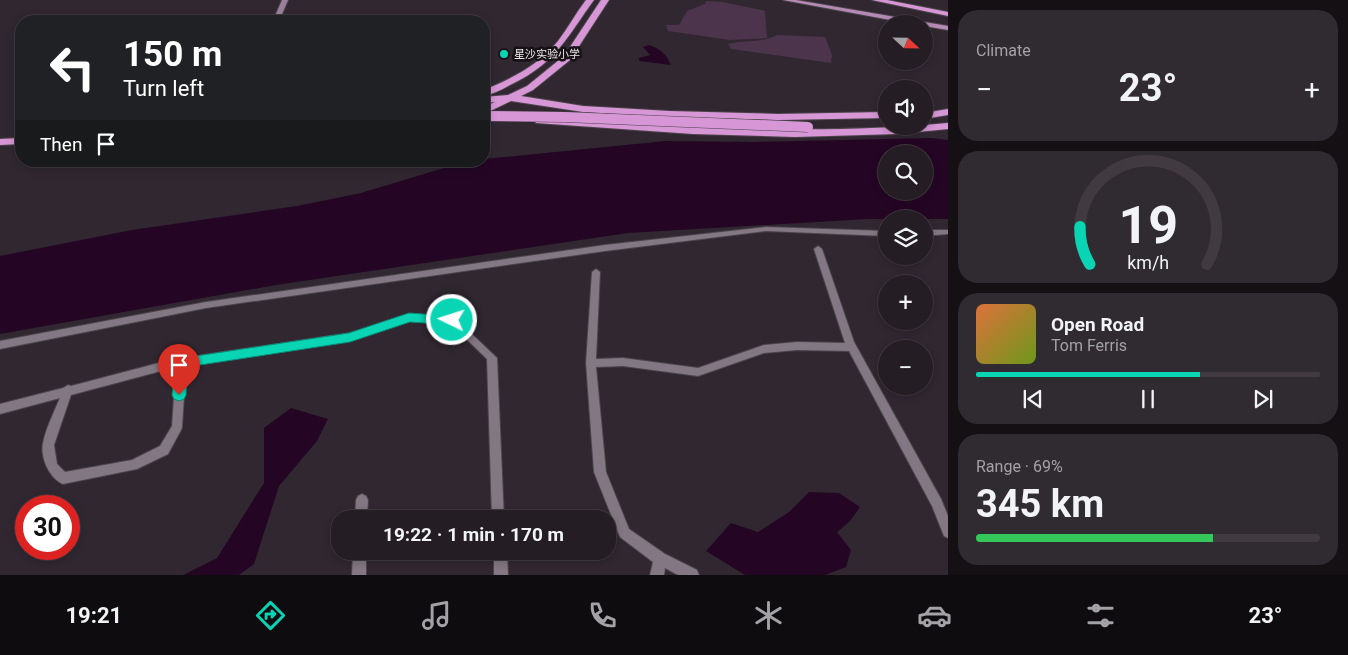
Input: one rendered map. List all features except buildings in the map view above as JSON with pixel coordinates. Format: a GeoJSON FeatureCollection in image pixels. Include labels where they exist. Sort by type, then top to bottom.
{"type":"FeatureCollection","features":[{"type":"Feature","properties":{"kind":"highway"},"geometry":{"type":"LineString","coordinates":[[490,90],[519,77],[538,65],[554,51],[590,0]]}},
{"type":"Feature","properties":{"kind":"highway"},"geometry":{"type":"LineString","coordinates":[[490,110],[536,84],[566,58],[605,0]]}},
{"type":"Feature","properties":{"kind":"highway"},"geometry":{"type":"LineString","coordinates":[[875,0],[948,12]]}},
{"type":"Feature","properties":{"kind":"highway"},"geometry":{"type":"LineString","coordinates":[[536,84],[534,87],[539,95],[568,108]]}},
{"type":"Feature","properties":{"kind":"highway"},"geometry":{"type":"LineString","coordinates":[[490,99],[510,98],[568,108],[730,117],[878,116]]}},
{"type":"Feature","properties":{"kind":"highway"},"geometry":{"type":"LineString","coordinates":[[933,113],[948,111]]}},
{"type":"Feature","properties":{"kind":"highway"},"geometry":{"type":"LineString","coordinates":[[490,114],[710,126],[878,125]]}},
{"type":"Feature","properties":{"kind":"highway"},"geometry":{"type":"LineString","coordinates":[[490,115],[524,120],[762,132],[869,132],[916,130],[948,126]]}},
{"type":"Feature","properties":{"kind":"highway"},"geometry":{"type":"LineString","coordinates":[[806,125],[878,120]]}},
{"type":"Feature","properties":{"kind":"highway"},"geometry":{"type":"LineString","coordinates":[[933,122],[948,120]]}},
{"type":"Feature","properties":{"kind":"highway"},"geometry":{"type":"LineString","coordinates":[[0,132],[15,131]]}},
{"type":"Feature","properties":{"kind":"highway"},"geometry":{"type":"LineString","coordinates":[[0,137],[15,136]]}},
{"type":"Feature","properties":{"kind":"highway"},"geometry":{"type":"LineString","coordinates":[[0,142],[15,141]]}},
{"type":"Feature","properties":{"kind":"highway"},"geometry":{"type":"LineString","coordinates":[[0,147],[15,146]]}},
{"type":"Feature","properties":{"kind":"main road"},"geometry":{"type":"LineString","coordinates":[[777,0],[878,18]]}},
{"type":"Feature","properties":{"kind":"main road"},"geometry":{"type":"LineString","coordinates":[[786,0],[948,28]]}},
{"type":"Feature","properties":{"kind":"main road"},"geometry":{"type":"LineString","coordinates":[[794,0],[948,28]]}},
{"type":"Feature","properties":{"kind":"main road"},"geometry":{"type":"LineString","coordinates":[[933,27],[948,28]]}},
{"type":"Feature","properties":{"kind":"street"},"geometry":{"type":"LineString","coordinates":[[279,15],[286,0]]}},
{"type":"Feature","properties":{"kind":"street"},"geometry":{"type":"LineString","coordinates":[[286,15],[292,0]]}},
{"type":"Feature","properties":{"kind":"street"},"geometry":{"type":"LineString","coordinates":[[0,345],[206,305],[605,248],[766,229],[878,234]]}},
{"type":"Feature","properties":{"kind":"street"},"geometry":{"type":"LineString","coordinates":[[933,233],[948,232]]}},
{"type":"Feature","properties":{"kind":"street"},"geometry":{"type":"LineString","coordinates":[[818,249],[851,347],[937,503],[948,532]]}},
{"type":"Feature","properties":{"kind":"street"},"geometry":{"type":"LineString","coordinates":[[596,272],[591,363],[600,472],[624,533],[660,559],[692,575]]}},
{"type":"Feature","properties":{"kind":"street"},"geometry":{"type":"LineString","coordinates":[[0,409],[68,389],[181,362],[350,337],[409,317],[452,320],[492,358],[498,510]]}},
{"type":"Feature","properties":{"kind":"street"},"geometry":{"type":"LineString","coordinates":[[591,363],[624,362],[698,372],[764,349],[796,346],[851,347]]}},
{"type":"Feature","properties":{"kind":"street"},"geometry":{"type":"LineString","coordinates":[[68,389],[48,445],[52,467],[63,478],[133,465],[164,450],[177,427],[181,362]]}},
{"type":"Feature","properties":{"kind":"street"},"geometry":{"type":"LineString","coordinates":[[362,500],[362,510]]}},
{"type":"Feature","properties":{"kind":"street"},"geometry":{"type":"LineString","coordinates":[[657,575],[660,559]]}},
{"type":"Feature","properties":{"kind":"street"},"geometry":{"type":"LineString","coordinates":[[360,560],[360,575]]}},
{"type":"Feature","properties":{"kind":"street"},"geometry":{"type":"LineString","coordinates":[[500,560],[500,575]]}},
{"type":"Feature","properties":{"kind":"shaded area"},"geometry":{"type":"Polygon","coordinates":[[[706,1],[723,2],[765,11],[767,38],[730,40],[668,31],[666,25],[679,25],[687,11],[705,4],[706,1]]]}},
{"type":"Feature","properties":{"kind":"shaded area"},"geometry":{"type":"Polygon","coordinates":[[[777,35],[825,37],[832,55],[831,63],[731,49],[728,44],[772,38],[777,35]]]}},
{"type":"Feature","properties":{"kind":"shaded area"},"geometry":{"type":"Polygon","coordinates":[[[649,45],[663,52],[671,65],[639,61],[639,58],[650,55],[643,47],[649,45]]]}},
{"type":"Feature","properties":{"kind":"shaded area"},"geometry":{"type":"Polygon","coordinates":[[[931,138],[948,140],[948,219],[933,219],[933,210],[878,210],[878,219],[628,233],[276,285],[0,334],[0,256],[132,230],[297,206],[361,193],[447,167],[490,167],[490,158],[666,141],[755,142],[931,138]]]}},
{"type":"Feature","properties":{"kind":"shaded area"},"geometry":{"type":"Polygon","coordinates":[[[291,408],[328,419],[317,441],[279,486],[254,564],[239,575],[183,575],[217,558],[264,483],[264,428],[291,408]]]}},
{"type":"Feature","properties":{"kind":"shaded area"},"geometry":{"type":"Polygon","coordinates":[[[809,492],[839,493],[860,507],[850,521],[837,532],[851,550],[846,567],[825,575],[745,575],[706,551],[731,523],[758,532],[789,512],[809,492]]]}},
{"type":"Feature","properties":{"kind":"place","name":"星沙实验小学"},"geometry":{"type":"Point","coordinates":[504,54]}},
{"type":"Feature","properties":{"kind":"route"},"geometry":{"type":"LineString","coordinates":[[179,395],[181,362],[350,337],[409,317],[452,320]]}}]}
